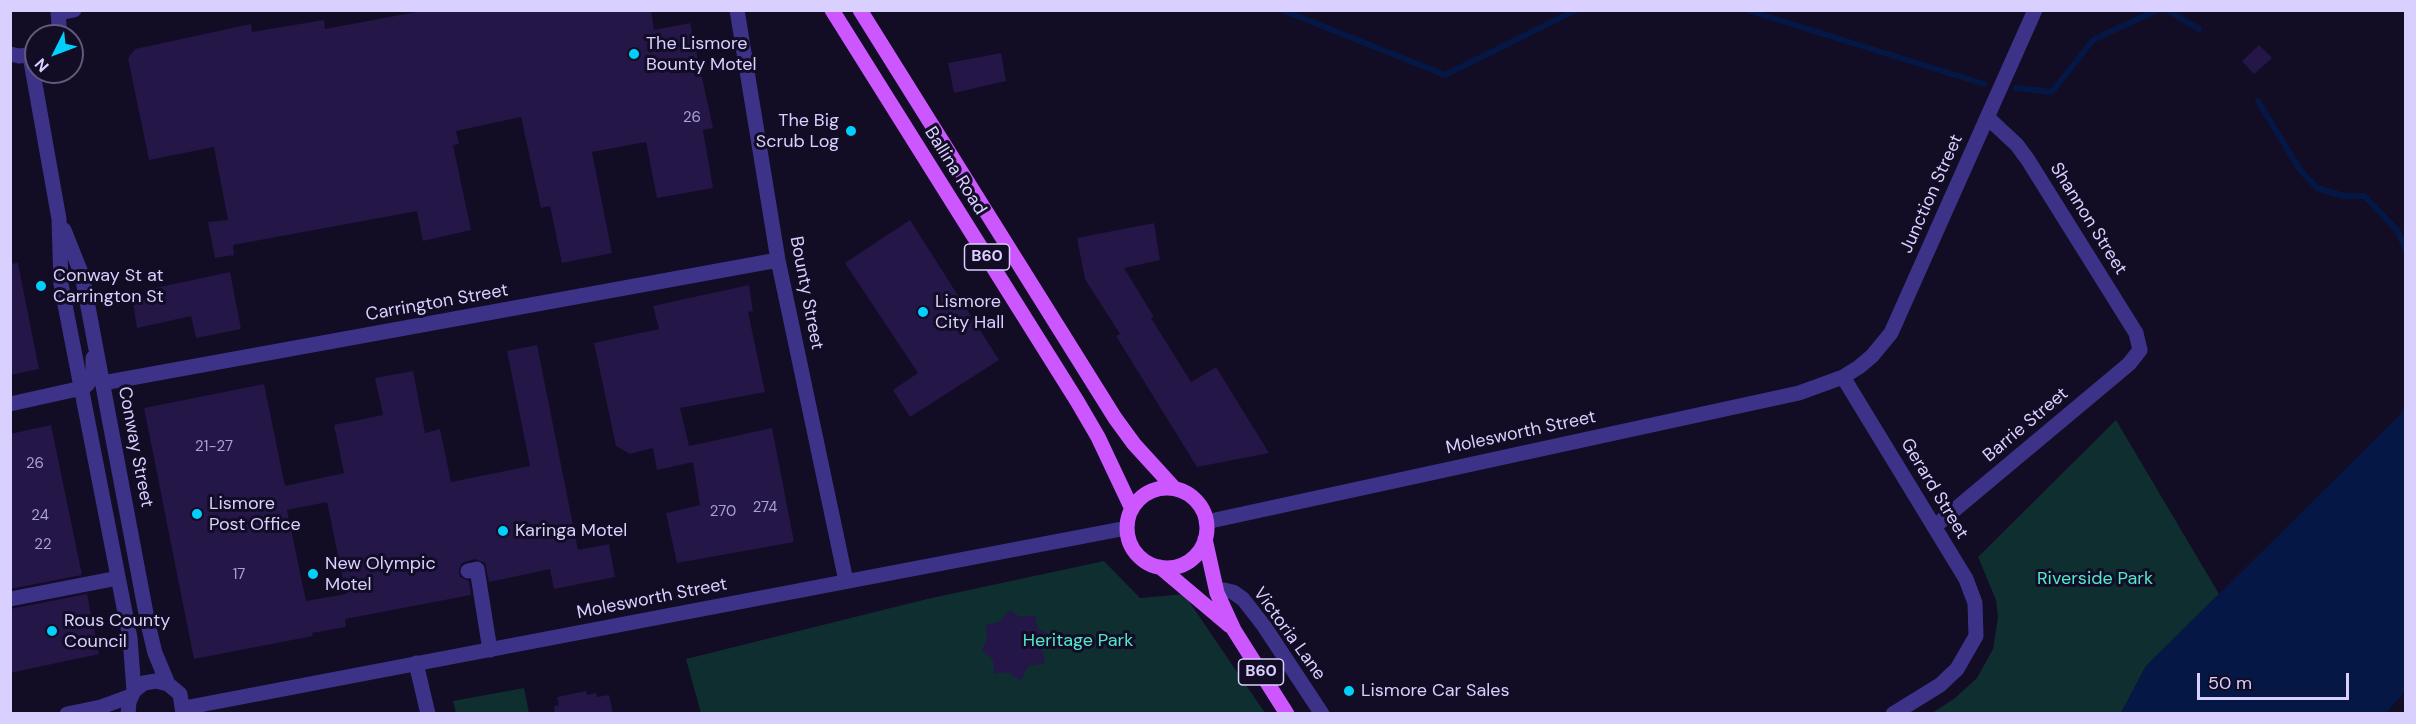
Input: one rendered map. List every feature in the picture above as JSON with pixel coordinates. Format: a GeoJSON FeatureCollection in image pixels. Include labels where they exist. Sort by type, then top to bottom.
{"type":"FeatureCollection","features":[{"type":"Feature","properties":{"kind":"main road","name":"Ballina Road"},"geometry":{"type":"LineString","coordinates":[[832,10],[1077,401],[1098,436],[1132,509]]}},
{"type":"Feature","properties":{"kind":"main road","name":"Ballina Road"},"geometry":{"type":"LineString","coordinates":[[860,10],[1115,418],[1134,444],[1175,489]]}},
{"type":"Feature","properties":{"kind":"main road"},"geometry":{"type":"LineString","coordinates":[[1127,528],[1132,509],[1145,494],[1155,490],[1175,489]]}},
{"type":"Feature","properties":{"kind":"main road","name":"B60"},"geometry":{"type":"LineString","coordinates":[[1175,489],[1196,500],[1206,522],[1205,539],[1217,593],[1234,630],[1287,714]]}},
{"type":"Feature","properties":{"kind":"main road","name":"B60"},"geometry":{"type":"LineString","coordinates":[[1127,528],[1134,549],[1141,557],[1160,567],[1234,630]]}},
{"type":"Feature","properties":{"kind":"main road"},"geometry":{"type":"LineString","coordinates":[[1160,567],[1172,567],[1193,558],[1205,539]]}},
{"type":"Feature","properties":{"kind":"street","name":"Bounty Street"},"geometry":{"type":"LineString","coordinates":[[737,10],[778,260],[846,581]]}},
{"type":"Feature","properties":{"kind":"street","name":"Junction Street"},"geometry":{"type":"LineString","coordinates":[[1843,377],[1872,357],[1891,333],[2035,10]]}},
{"type":"Feature","properties":{"kind":"street","name":"Conway Street"},"geometry":{"type":"LineString","coordinates":[[38,84],[59,219],[62,284],[131,649],[133,693],[128,714]]}},
{"type":"Feature","properties":{"kind":"street","name":"Shannon Street"},"geometry":{"type":"LineString","coordinates":[[1988,117],[2017,145],[2028,160],[2136,333],[2140,350]]}},
{"type":"Feature","properties":{"kind":"street","name":"Conway Street"},"geometry":{"type":"LineString","coordinates":[[59,219],[82,275],[148,624],[168,684],[180,694],[184,711]]}},
{"type":"Feature","properties":{"kind":"street","name":"Carrington Street"},"geometry":{"type":"LineString","coordinates":[[103,383],[778,260]]}},
{"type":"Feature","properties":{"kind":"street"},"geometry":{"type":"LineString","coordinates":[[10,404],[82,388],[91,381],[94,367],[82,275]]}},
{"type":"Feature","properties":{"kind":"street","name":"Barrie Street"},"geometry":{"type":"LineString","coordinates":[[1934,527],[2130,364],[2140,350]]}},
{"type":"Feature","properties":{"kind":"street","name":"Molesworth Street"},"geometry":{"type":"LineString","coordinates":[[1206,522],[1799,393],[1843,377]]}},
{"type":"Feature","properties":{"kind":"street","name":"Gerard Street"},"geometry":{"type":"LineString","coordinates":[[1843,377],[1972,591],[1977,627],[1972,645],[1958,669],[1940,685],[1893,714]]}},
{"type":"Feature","properties":{"kind":"street","name":"Molesworth Street"},"geometry":{"type":"LineString","coordinates":[[184,711],[416,663],[1127,528]]}},
{"type":"Feature","properties":{"kind":"street"},"geometry":{"type":"LineString","coordinates":[[468,571],[477,569],[490,650]]}},
{"type":"Feature","properties":{"kind":"street"},"geometry":{"type":"LineString","coordinates":[[10,599],[118,578]]}},
{"type":"Feature","properties":{"kind":"street","name":"Victoria Lane"},"geometry":{"type":"LineString","coordinates":[[1217,593],[1224,590],[1233,592],[1243,599],[1264,626],[1322,714]]}},
{"type":"Feature","properties":{"kind":"street"},"geometry":{"type":"LineString","coordinates":[[416,663],[428,714]]}},
{"type":"Feature","properties":{"kind":"street"},"geometry":{"type":"LineString","coordinates":[[67,714],[101,707],[133,693],[150,682],[168,684]]}},
{"type":"Feature","properties":{"kind":"green space","name":"Riverside Park"},"geometry":{"type":"Polygon","coordinates":[[[2116,420],[2219,594],[2146,666],[2121,713],[1931,714],[1955,698],[1977,678],[1993,649],[1998,617],[1996,600],[1978,557],[2116,420]]]}},
{"type":"Feature","properties":{"kind":"green space","name":"Heritage Park"},"geometry":{"type":"Polygon","coordinates":[[[1104,561],[1140,598],[1184,594],[1265,713],[701,713],[686,659],[927,599],[1104,561]]]}},
{"type":"Feature","properties":{"kind":"green space"},"geometry":{"type":"Polygon","coordinates":[[[524,688],[529,713],[456,713],[453,701],[524,688]]]}},
{"type":"Feature","properties":{"kind":"water"},"geometry":{"type":"Polygon","coordinates":[[[2405,410],[2405,691],[2386,713],[2121,713],[2146,666],[2405,410]]]}},
{"type":"Feature","properties":{"kind":"building"},"geometry":{"type":"Polygon","coordinates":[[[427,10],[651,10],[654,30],[690,23],[713,128],[703,130],[713,188],[657,198],[646,142],[592,152],[612,253],[562,263],[550,206],[541,208],[521,117],[456,131],[459,144],[453,145],[471,230],[423,241],[417,211],[233,245],[234,255],[215,258],[208,222],[228,220],[214,147],[149,160],[128,58],[135,49],[251,24],[252,32],[324,20],[325,29],[427,10]]]}},
{"type":"Feature","properties":{"kind":"building"},"geometry":{"type":"Polygon","coordinates":[[[2259,45],[2272,58],[2254,74],[2242,61],[2259,45]]]}},
{"type":"Feature","properties":{"kind":"building"},"geometry":{"type":"Polygon","coordinates":[[[1001,53],[1006,81],[954,93],[948,63],[1001,53]]]}},
{"type":"Feature","properties":{"kind":"building","name":"Lismore City Hall"},"geometry":{"type":"Polygon","coordinates":[[[910,220],[999,360],[910,417],[893,390],[918,373],[845,263],[910,220]]]}},
{"type":"Feature","properties":{"kind":"building"},"geometry":{"type":"Polygon","coordinates":[[[1154,223],[1160,260],[1124,268],[1154,317],[1151,318],[1191,382],[1216,367],[1269,453],[1197,467],[1116,336],[1120,334],[1085,279],[1077,238],[1154,223]]]}},
{"type":"Feature","properties":{"kind":"building"},"geometry":{"type":"Polygon","coordinates":[[[18,263],[39,369],[10,375],[10,264],[18,263]]]}},
{"type":"Feature","properties":{"kind":"building"},"geometry":{"type":"Polygon","coordinates":[[[230,272],[241,329],[196,338],[191,316],[137,328],[133,302],[148,299],[146,290],[230,272]]]}},
{"type":"Feature","properties":{"kind":"building"},"geometry":{"type":"Polygon","coordinates":[[[749,285],[753,311],[748,312],[765,392],[680,408],[689,446],[772,428],[794,542],[677,563],[666,513],[700,505],[693,462],[657,470],[653,448],[630,454],[616,446],[594,343],[659,329],[653,306],[749,285]]]}},
{"type":"Feature","properties":{"kind":"building"},"geometry":{"type":"Polygon","coordinates":[[[537,345],[578,550],[609,544],[615,577],[554,589],[550,569],[489,582],[485,563],[475,559],[462,563],[459,569],[460,577],[469,581],[471,595],[345,619],[346,627],[312,633],[313,636],[194,659],[144,408],[264,384],[285,486],[344,473],[334,425],[383,415],[375,378],[413,371],[425,433],[440,429],[451,482],[530,466],[507,351],[537,345]],[[327,502],[287,510],[306,601],[346,594],[327,502]]]}},
{"type":"Feature","properties":{"kind":"building"},"geometry":{"type":"Polygon","coordinates":[[[51,425],[82,575],[10,589],[10,434],[51,425]]]}},
{"type":"Feature","properties":{"kind":"building","name":"Rous County Council"},"geometry":{"type":"Polygon","coordinates":[[[87,594],[99,654],[10,673],[10,609],[87,594]]]}},
{"type":"Feature","properties":{"kind":"building"},"geometry":{"type":"Polygon","coordinates":[[[1010,610],[1020,617],[1035,615],[1038,629],[1052,636],[1042,649],[1045,663],[1028,666],[1021,681],[1008,672],[994,674],[993,660],[982,650],[987,639],[986,625],[999,622],[1010,610]]]}},
{"type":"Feature","properties":{"kind":"building"},"geometry":{"type":"Polygon","coordinates":[[[586,691],[587,695],[596,693],[597,697],[609,695],[613,714],[555,714],[554,706],[559,705],[557,697],[586,691]]]}},
{"type":"Feature","properties":{"kind":"waterway"},"geometry":{"type":"LineString","coordinates":[[1282,10],[1445,75],[1576,10]]}},
{"type":"Feature","properties":{"kind":"waterway"},"geometry":{"type":"LineString","coordinates":[[1747,10],[1984,84]]}},
{"type":"Feature","properties":{"kind":"waterway"},"geometry":{"type":"LineString","coordinates":[[2016,88],[2052,92],[2093,40],[2157,10]]}},
{"type":"Feature","properties":{"kind":"waterway"},"geometry":{"type":"LineString","coordinates":[[2167,10],[2199,29]]}},
{"type":"Feature","properties":{"kind":"waterway"},"geometry":{"type":"LineString","coordinates":[[2258,101],[2300,170],[2317,188],[2344,196],[2364,196],[2397,230],[2406,250]]}},
{"type":"Feature","properties":{"kind":"place","name":"The Lismore Bounty Motel"},"geometry":{"type":"Point","coordinates":[634,54]}},
{"type":"Feature","properties":{"kind":"place","name":"The Big Scrub Log"},"geometry":{"type":"Point","coordinates":[851,131]}},
{"type":"Feature","properties":{"kind":"place","name":"Conway St at Carrington St"},"geometry":{"type":"Point","coordinates":[41,286]}},
{"type":"Feature","properties":{"kind":"place","name":"Lismore City Hall"},"geometry":{"type":"Point","coordinates":[923,312]}},
{"type":"Feature","properties":{"kind":"place","name":"Lismore Post Office"},"geometry":{"type":"Point","coordinates":[197,514]}},
{"type":"Feature","properties":{"kind":"place","name":"Karinga Motel"},"geometry":{"type":"Point","coordinates":[503,531]}},
{"type":"Feature","properties":{"kind":"place","name":"New Olympic Motel"},"geometry":{"type":"Point","coordinates":[313,574]}},
{"type":"Feature","properties":{"kind":"place","name":"Rous County Council"},"geometry":{"type":"Point","coordinates":[52,631]}},
{"type":"Feature","properties":{"kind":"place","name":"Lismore Car Sales"},"geometry":{"type":"Point","coordinates":[1349,691]}}]}
